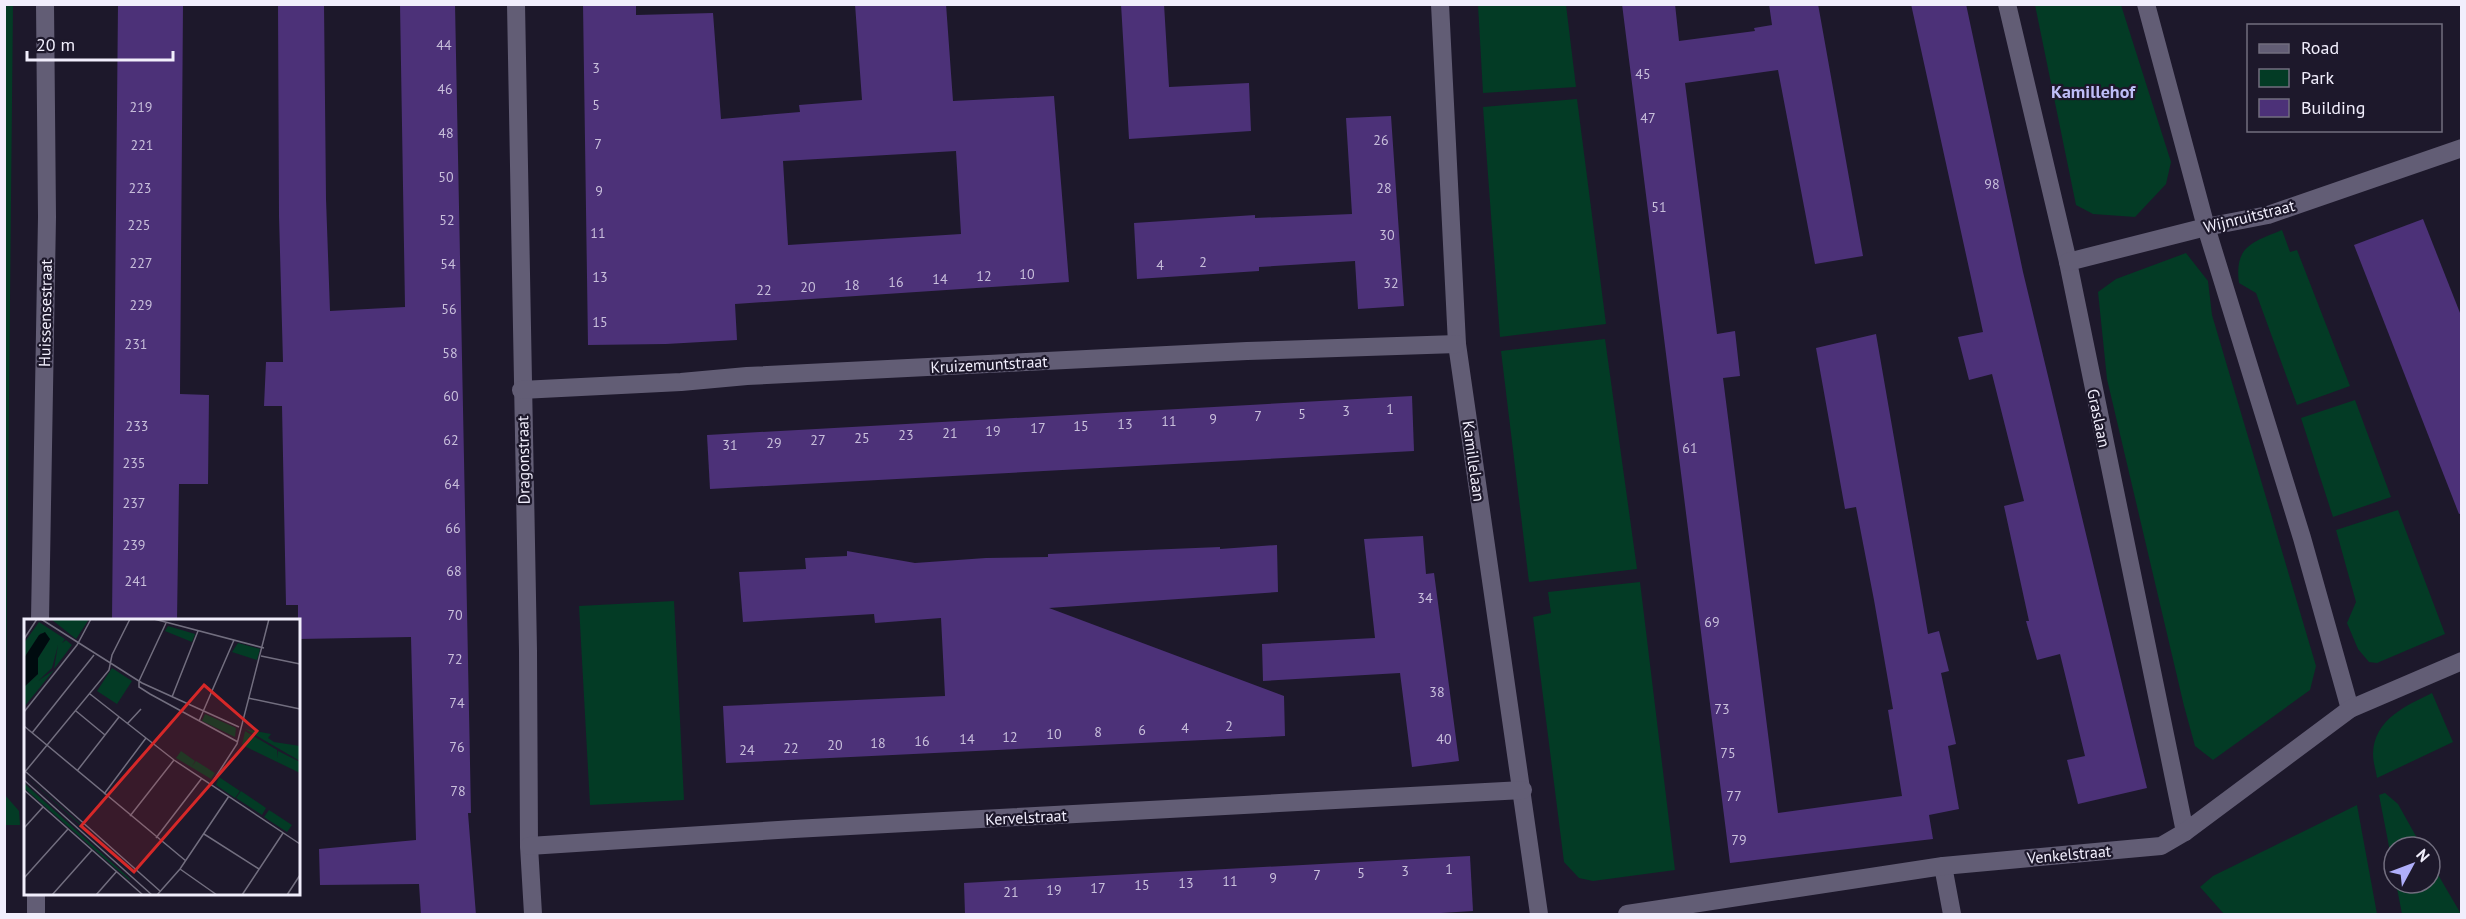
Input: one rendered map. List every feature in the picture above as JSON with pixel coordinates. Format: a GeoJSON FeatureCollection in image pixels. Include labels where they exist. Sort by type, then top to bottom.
{"type":"FeatureCollection","features":[{"type":"Feature","properties":{"kind":"street","name":"Huissensestraat"},"geometry":{"type":"LineString","coordinates":[[40,619],[47,217],[45,4]]}},
{"type":"Feature","properties":{"kind":"street","name":"Dragonstraat"},"geometry":{"type":"LineString","coordinates":[[516,4],[528,651],[529,846],[533,915]]}},
{"type":"Feature","properties":{"kind":"street","name":"Kamillelaan"},"geometry":{"type":"LineString","coordinates":[[1440,4],[1457,344],[1523,790],[1539,915]]}},
{"type":"Feature","properties":{"kind":"street","name":"Graslaan"},"geometry":{"type":"LineString","coordinates":[[2007,4],[2068,262],[2185,832]]}},
{"type":"Feature","properties":{"kind":"street"},"geometry":{"type":"LineString","coordinates":[[2146,4],[2206,227],[2302,538],[2350,710]]}},
{"type":"Feature","properties":{"kind":"street","name":"Wijnruitstraat"},"geometry":{"type":"LineString","coordinates":[[2068,262],[2206,227],[2268,215],[2462,148]]}},
{"type":"Feature","properties":{"kind":"street","name":"Kruizemuntstraat"},"geometry":{"type":"LineString","coordinates":[[522,390],[1203,353],[1457,344]]}},
{"type":"Feature","properties":{"kind":"street","name":"Venkelstraat"},"geometry":{"type":"LineString","coordinates":[[1627,915],[1942,866],[2161,846],[2185,832],[2350,710],[2462,661]]}},
{"type":"Feature","properties":{"kind":"street","name":"Kervelstraat"},"geometry":{"type":"LineString","coordinates":[[529,846],[794,829],[1523,790]]}},
{"type":"Feature","properties":{"kind":"street"},"geometry":{"type":"LineString","coordinates":[[1942,866],[1952,915]]}},
{"type":"Feature","properties":{"kind":"street"},"geometry":{"type":"LineString","coordinates":[[36,895],[36,915]]}},
{"type":"Feature","properties":{"kind":"green space"},"geometry":{"type":"Polygon","coordinates":[[[13,4],[5,795],[19,811],[20,825],[4,825],[4,5],[13,4]]]}},
{"type":"Feature","properties":{"kind":"green space"},"geometry":{"type":"Polygon","coordinates":[[[1478,5],[1566,5],[1576,87],[1483,93],[1478,5]]]}},
{"type":"Feature","properties":{"kind":"green space"},"geometry":{"type":"Polygon","coordinates":[[[2035,5],[2121,5],[2171,162],[2166,184],[2135,217],[2093,214],[2076,205],[2035,5]]]}},
{"type":"Feature","properties":{"kind":"green space"},"geometry":{"type":"Polygon","coordinates":[[[1577,99],[1606,324],[1500,337],[1483,107],[1577,99]]]}},
{"type":"Feature","properties":{"kind":"green space"},"geometry":{"type":"Polygon","coordinates":[[[2282,230],[2290,252],[2297,250],[2350,386],[2297,405],[2256,293],[2239,283],[2238,271],[2243,253],[2254,242],[2282,230]]]}},
{"type":"Feature","properties":{"kind":"green space"},"geometry":{"type":"Polygon","coordinates":[[[2186,253],[2208,281],[2212,315],[2316,666],[2310,690],[2213,760],[2195,746],[2184,706],[2107,379],[2098,292],[2116,279],[2186,253]]]}},
{"type":"Feature","properties":{"kind":"green space"},"geometry":{"type":"Polygon","coordinates":[[[1605,339],[1637,569],[1529,582],[1501,351],[1605,339]]]}},
{"type":"Feature","properties":{"kind":"green space"},"geometry":{"type":"Polygon","coordinates":[[[2355,400],[2391,497],[2333,517],[2301,418],[2355,400]]]}},
{"type":"Feature","properties":{"kind":"green space"},"geometry":{"type":"Polygon","coordinates":[[[2398,510],[2445,634],[2377,663],[2369,662],[2358,649],[2347,623],[2356,602],[2336,530],[2398,510]]]}},
{"type":"Feature","properties":{"kind":"green space"},"geometry":{"type":"Polygon","coordinates":[[[1640,582],[1675,870],[1593,881],[1579,878],[1564,862],[1533,617],[1551,613],[1548,592],[1640,582]]]}},
{"type":"Feature","properties":{"kind":"green space"},"geometry":{"type":"Polygon","coordinates":[[[674,601],[684,800],[590,805],[579,606],[674,601]]]}},
{"type":"Feature","properties":{"kind":"green space"},"geometry":{"type":"Polygon","coordinates":[[[2432,693],[2453,742],[2377,778],[2373,754],[2379,732],[2393,715],[2432,693]]]}},
{"type":"Feature","properties":{"kind":"green space"},"geometry":{"type":"Polygon","coordinates":[[[2385,793],[2398,804],[2415,835],[2387,835],[2379,795],[2385,793]]]}},
{"type":"Feature","properties":{"kind":"green space"},"geometry":{"type":"Polygon","coordinates":[[[2357,805],[2377,914],[2224,914],[2200,887],[2213,876],[2357,805]]]}},
{"type":"Feature","properties":{"kind":"green space"},"geometry":{"type":"Polygon","coordinates":[[[2442,882],[2461,914],[2402,914],[2398,895],[2442,895],[2442,882]]]}},
{"type":"Feature","properties":{"kind":"building"},"geometry":{"type":"Polygon","coordinates":[[[118,4],[183,4],[180,394],[209,395],[208,484],[179,484],[177,619],[112,619],[118,4]]]}},
{"type":"Feature","properties":{"kind":"building"},"geometry":{"type":"Polygon","coordinates":[[[278,4],[324,4],[326,199],[330,311],[405,307],[400,4],[455,4],[471,813],[468,813],[476,915],[421,915],[419,884],[320,885],[319,849],[416,840],[411,637],[300,639],[298,605],[286,605],[282,406],[264,406],[266,362],[283,362],[279,216],[278,4]]]}},
{"type":"Feature","properties":{"kind":"building"},"geometry":{"type":"Polygon","coordinates":[[[583,4],[636,4],[636,15],[713,13],[721,119],[800,112],[799,105],[862,100],[855,4],[946,4],[953,101],[1054,96],[1069,282],[735,304],[737,340],[588,345],[583,4]],[[956,151],[783,161],[788,245],[961,234],[956,151]]]}},
{"type":"Feature","properties":{"kind":"building"},"geometry":{"type":"Polygon","coordinates":[[[1121,4],[1164,4],[1169,87],[1249,83],[1251,131],[1129,139],[1121,4]]]}},
{"type":"Feature","properties":{"kind":"building"},"geometry":{"type":"Polygon","coordinates":[[[1622,4],[1675,4],[1679,41],[1755,31],[1754,28],[1772,25],[1769,4],[1818,4],[1863,256],[1815,264],[1778,70],[1685,83],[1717,334],[1735,331],[1740,376],[1723,378],[1778,813],[1902,796],[1888,710],[1893,709],[1874,600],[1856,507],[1845,509],[1816,348],[1876,334],[1928,634],[1939,631],[1949,671],[1941,673],[1956,744],[1948,746],[1959,809],[1929,815],[1933,839],[1730,863],[1622,4]]]}},
{"type":"Feature","properties":{"kind":"building"},"geometry":{"type":"Polygon","coordinates":[[[1911,4],[1966,4],[2023,272],[2147,788],[2078,804],[2067,760],[2085,756],[2060,654],[2037,660],[2026,621],[2029,621],[2004,506],[2024,501],[1992,374],[1969,380],[1958,337],[1983,332],[1911,4]]]}},
{"type":"Feature","properties":{"kind":"building"},"geometry":{"type":"Polygon","coordinates":[[[1391,116],[1404,306],[1358,309],[1355,261],[1259,267],[1259,271],[1137,279],[1134,223],[1255,215],[1255,218],[1352,214],[1346,118],[1391,116]]]}},
{"type":"Feature","properties":{"kind":"building"},"geometry":{"type":"Polygon","coordinates":[[[2423,219],[2462,318],[2462,513],[2459,514],[2354,245],[2423,219]]]}},
{"type":"Feature","properties":{"kind":"building"},"geometry":{"type":"Polygon","coordinates":[[[1412,396],[1414,451],[710,489],[707,435],[1412,396]]]}},
{"type":"Feature","properties":{"kind":"building"},"geometry":{"type":"Polygon","coordinates":[[[1423,536],[1426,574],[1434,573],[1459,761],[1412,767],[1400,673],[1263,681],[1262,644],[1375,638],[1364,539],[1423,536]]]}},
{"type":"Feature","properties":{"kind":"building"},"geometry":{"type":"Polygon","coordinates":[[[1277,545],[1278,592],[1049,608],[1284,696],[1285,736],[726,763],[723,706],[945,696],[941,618],[875,623],[874,614],[743,622],[739,572],[806,569],[805,558],[847,556],[847,551],[915,563],[1048,557],[1048,554],[1277,545]]]}},
{"type":"Feature","properties":{"kind":"building"},"geometry":{"type":"Polygon","coordinates":[[[1470,856],[1473,911],[1409,915],[965,915],[964,883],[1470,856]]]}},
{"type":"Feature","properties":{"kind":"district","name":"Kamillehof"},"geometry":{"type":"Point","coordinates":[2093,91]}}]}
